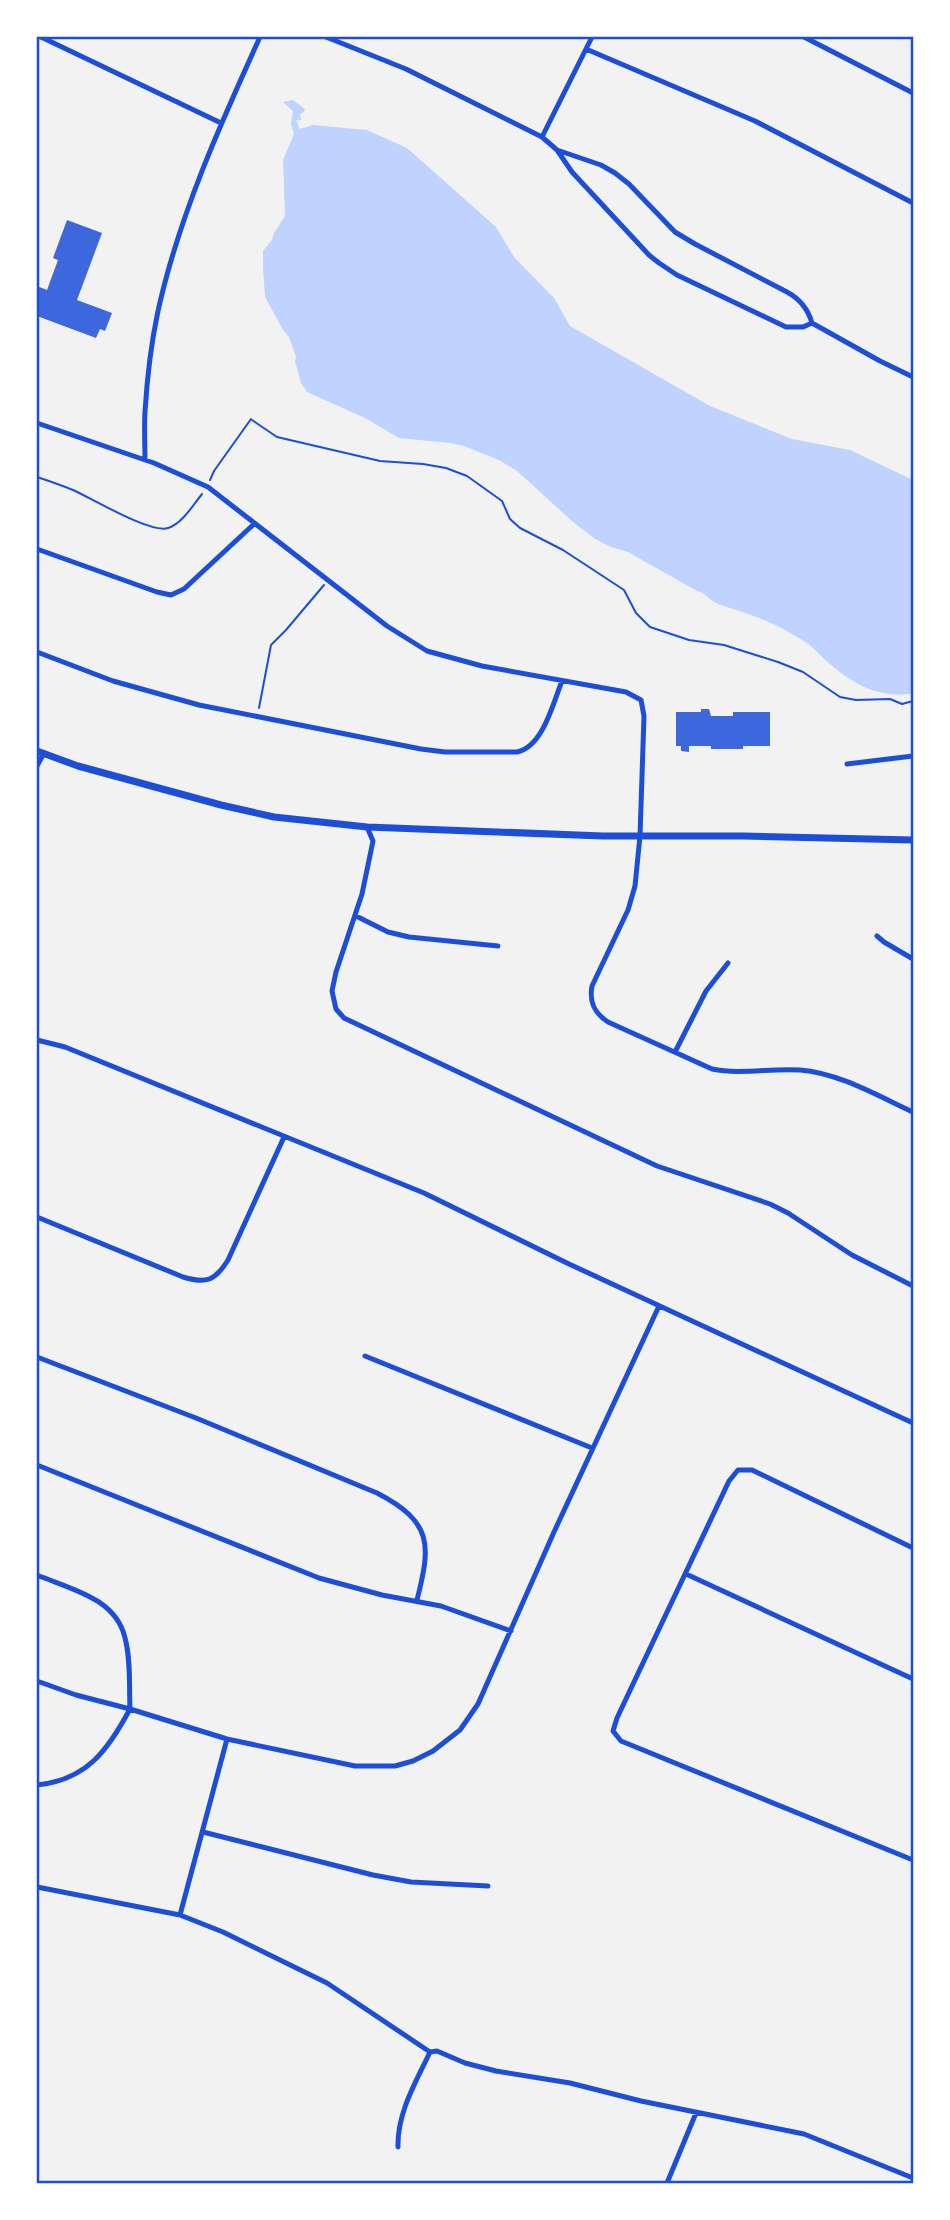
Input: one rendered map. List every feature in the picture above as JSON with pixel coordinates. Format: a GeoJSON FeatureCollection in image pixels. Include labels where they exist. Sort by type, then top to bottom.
{"type":"FeatureCollection","features":[{"type":"Feature","properties":{"kind":"main road"},"geometry":{"type":"LineString","coordinates":[[41,752],[78,766],[221,805],[274,817],[366,827],[640,836],[913,840]]}},
{"type":"Feature","properties":{"kind":"street"},"geometry":{"type":"LineString","coordinates":[[41,37],[221,123]]}},
{"type":"Feature","properties":{"kind":"street"},"geometry":{"type":"LineString","coordinates":[[145,460],[145,408],[158,314],[175,251],[221,123],[260,37]]}},
{"type":"Feature","properties":{"kind":"street"},"geometry":{"type":"LineString","coordinates":[[326,37],[406,69],[542,137],[557,149],[572,172],[649,255],[677,275],[786,327],[803,327],[812,323]]}},
{"type":"Feature","properties":{"kind":"street"},"geometry":{"type":"LineString","coordinates":[[542,137],[592,37]]}},
{"type":"Feature","properties":{"kind":"street"},"geometry":{"type":"LineString","coordinates":[[804,37],[913,93]]}},
{"type":"Feature","properties":{"kind":"street"},"geometry":{"type":"LineString","coordinates":[[586,50],[755,121],[913,203]]}},
{"type":"Feature","properties":{"kind":"street"},"geometry":{"type":"LineString","coordinates":[[557,149],[615,173],[675,232],[794,296],[809,314],[812,323],[880,362],[913,377]]}},
{"type":"Feature","properties":{"kind":"street"},"geometry":{"type":"LineString","coordinates":[[37,423],[145,460],[208,487],[387,626],[427,651],[482,666],[626,692],[641,700],[644,716],[640,836],[633,896],[592,986],[590,998],[596,1012],[603,1018],[703,1066],[727,1072],[797,1070],[824,1074],[913,1112]]}},
{"type":"Feature","properties":{"kind":"street"},"geometry":{"type":"LineString","coordinates":[[37,549],[171,595],[184,589],[254,524]]}},
{"type":"Feature","properties":{"kind":"street"},"geometry":{"type":"LineString","coordinates":[[37,652],[147,692],[199,705],[445,752],[517,752],[528,748],[537,740],[562,681]]}},
{"type":"Feature","properties":{"kind":"street"},"geometry":{"type":"LineString","coordinates":[[37,766],[41,752]]}},
{"type":"Feature","properties":{"kind":"street"},"geometry":{"type":"LineString","coordinates":[[847,764],[913,756]]}},
{"type":"Feature","properties":{"kind":"street"},"geometry":{"type":"LineString","coordinates":[[366,827],[373,841],[356,916],[332,991],[336,1009],[344,1018],[657,1166],[779,1208],[852,1255],[913,1286]]}},
{"type":"Feature","properties":{"kind":"street"},"geometry":{"type":"LineString","coordinates":[[356,916],[388,932],[409,937],[498,946]]}},
{"type":"Feature","properties":{"kind":"street"},"geometry":{"type":"LineString","coordinates":[[877,936],[913,959]]}},
{"type":"Feature","properties":{"kind":"street"},"geometry":{"type":"LineString","coordinates":[[675,1052],[706,991],[728,963]]}},
{"type":"Feature","properties":{"kind":"street"},"geometry":{"type":"LineString","coordinates":[[37,1040],[65,1047],[424,1193],[659,1306],[913,1423]]}},
{"type":"Feature","properties":{"kind":"street"},"geometry":{"type":"LineString","coordinates":[[37,1217],[183,1277],[201,1282],[210,1280],[216,1277],[228,1261],[284,1137]]}},
{"type":"Feature","properties":{"kind":"street"},"geometry":{"type":"LineString","coordinates":[[37,1681],[227,1739],[355,1766],[382,1767],[413,1760],[446,1743],[468,1720],[478,1704],[592,1448],[659,1306]]}},
{"type":"Feature","properties":{"kind":"street"},"geometry":{"type":"LineString","coordinates":[[365,1356],[592,1448]]}},
{"type":"Feature","properties":{"kind":"street"},"geometry":{"type":"LineString","coordinates":[[37,1357],[196,1418],[377,1493],[400,1506],[417,1524],[425,1543],[426,1561],[417,1600]]}},
{"type":"Feature","properties":{"kind":"street"},"geometry":{"type":"LineString","coordinates":[[37,1465],[319,1578],[383,1595],[417,1600],[470,1615],[512,1631]]}},
{"type":"Feature","properties":{"kind":"street"},"geometry":{"type":"LineString","coordinates":[[913,1548],[746,1469],[738,1470],[729,1481],[617,1718],[614,1734],[621,1741],[913,1860]]}},
{"type":"Feature","properties":{"kind":"street"},"geometry":{"type":"LineString","coordinates":[[686,1574],[913,1679]]}},
{"type":"Feature","properties":{"kind":"street"},"geometry":{"type":"LineString","coordinates":[[37,1575],[98,1601],[114,1615],[124,1632],[127,1645],[130,1709],[109,1745],[90,1765],[66,1779],[37,1785]]}},
{"type":"Feature","properties":{"kind":"street"},"geometry":{"type":"LineString","coordinates":[[180,1915],[227,1739]]}},
{"type":"Feature","properties":{"kind":"street"},"geometry":{"type":"LineString","coordinates":[[203,1832],[373,1875],[411,1882],[488,1886]]}},
{"type":"Feature","properties":{"kind":"street"},"geometry":{"type":"LineString","coordinates":[[37,1887],[180,1915],[241,1940],[327,1983],[430,2052],[437,2051],[488,2070],[570,2083],[696,2113],[804,2134],[913,2178]]}},
{"type":"Feature","properties":{"kind":"street"},"geometry":{"type":"LineString","coordinates":[[398,2147],[397,2134],[402,2114],[430,2052]]}},
{"type":"Feature","properties":{"kind":"street"},"geometry":{"type":"LineString","coordinates":[[667,2183],[696,2113]]}},
{"type":"Feature","properties":{"kind":"path"},"geometry":{"type":"LineString","coordinates":[[37,477],[74,490],[142,523],[163,530],[172,527],[184,516],[208,487],[214,471],[252,420],[277,437],[380,461],[434,466],[467,476],[502,501],[510,519],[520,527],[563,550],[624,590],[636,613],[650,627],[689,640],[724,645],[778,662],[803,672],[841,697],[856,700],[890,699],[902,704],[913,701]]}},
{"type":"Feature","properties":{"kind":"path"},"geometry":{"type":"LineString","coordinates":[[258,716],[271,645],[327,581]]}},
{"type":"Feature","properties":{"kind":"water"},"geometry":{"type":"Polygon","coordinates":[[[293,100],[305,109],[300,114],[301,120],[296,120],[300,129],[313,125],[367,130],[407,148],[496,227],[514,257],[554,298],[570,326],[710,406],[792,439],[850,450],[913,480],[913,693],[898,695],[871,690],[847,677],[809,644],[783,629],[718,604],[628,552],[595,539],[517,471],[499,460],[464,446],[399,438],[365,418],[307,392],[301,383],[289,337],[265,297],[263,267],[263,251],[285,216],[283,160],[294,134],[291,124],[293,111],[283,102],[293,100]]]}},
{"type":"Feature","properties":{"kind":"building"},"geometry":{"type":"Polygon","coordinates":[[[67,220],[102,233],[77,300],[112,313],[105,331],[100,329],[96,338],[37,316],[37,286],[47,290],[58,260],[53,258],[67,220]]]}},
{"type":"Feature","properties":{"kind":"building"},"geometry":{"type":"Polygon","coordinates":[[[701,709],[709,709],[711,716],[733,716],[733,712],[770,712],[770,746],[711,749],[711,746],[689,746],[689,752],[681,751],[681,746],[676,746],[676,712],[701,712],[701,709]]]}}]}
